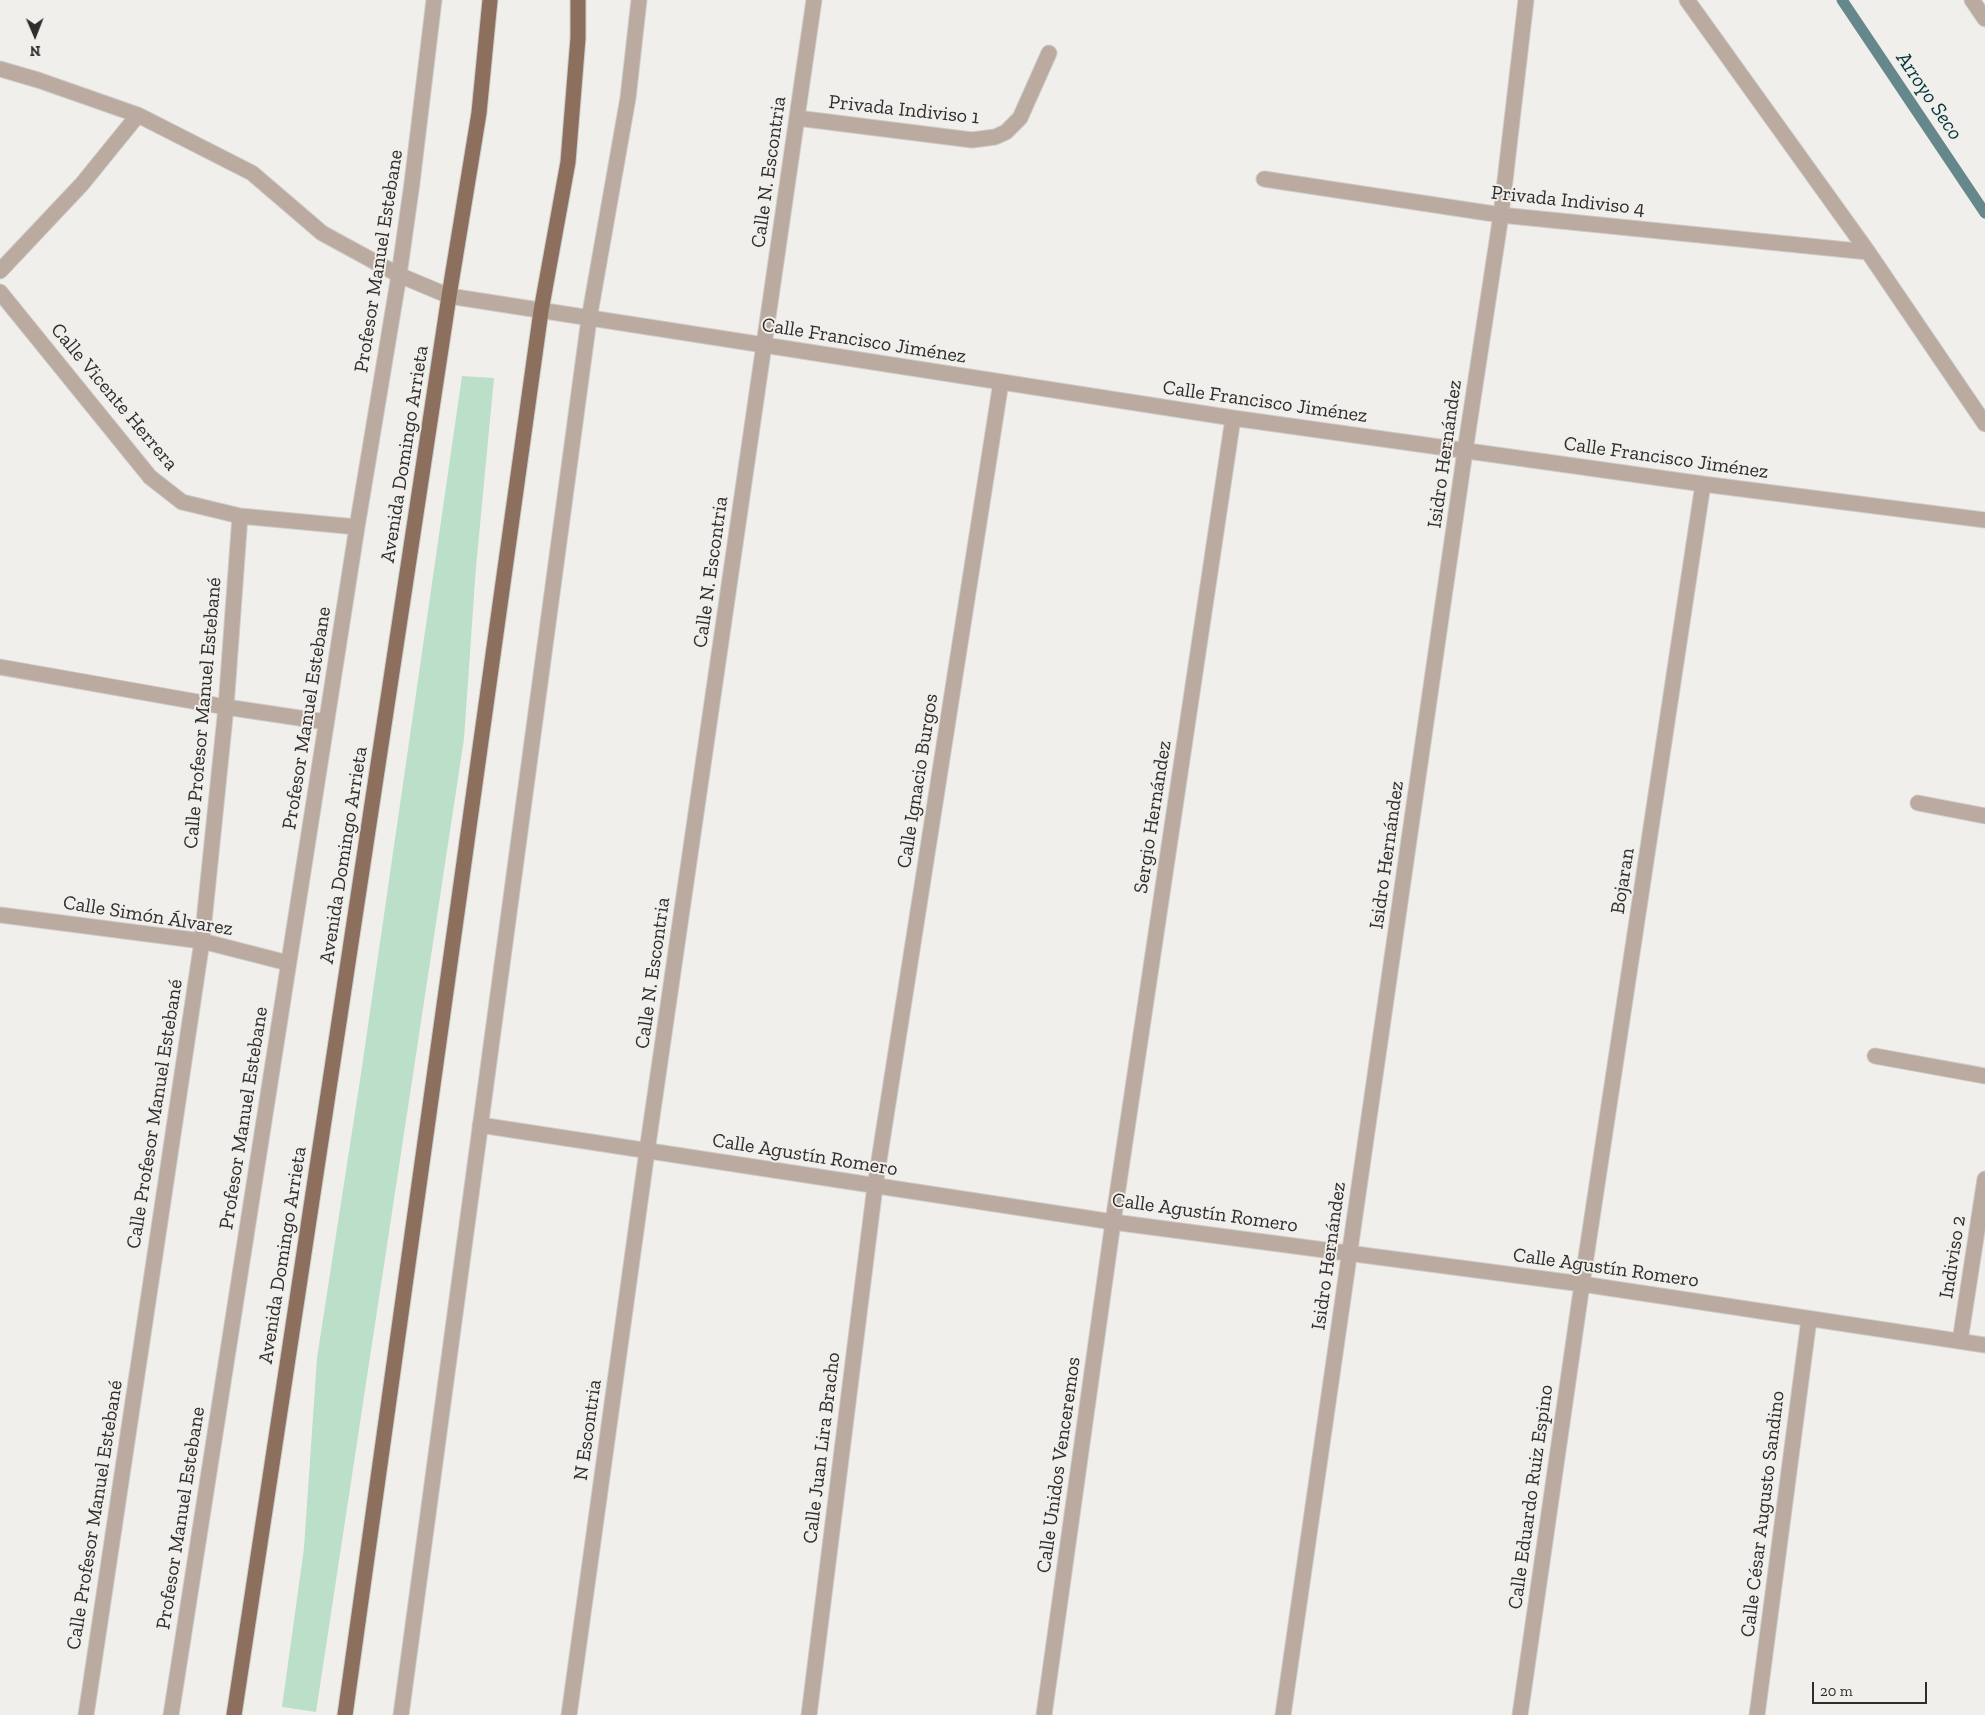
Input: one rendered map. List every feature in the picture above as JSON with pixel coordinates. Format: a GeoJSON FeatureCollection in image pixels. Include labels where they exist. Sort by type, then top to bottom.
{"type":"FeatureCollection","features":[{"type":"Feature","properties":{"kind":"main road","name":"Avenida Domingo Arrieta"},"geometry":{"type":"LineString","coordinates":[[234,1715],[449,296],[479,113],[490,0]]}},
{"type":"Feature","properties":{"kind":"main road"},"geometry":{"type":"LineString","coordinates":[[345,1715],[540,311],[568,162],[578,38],[578,0]]}},
{"type":"Feature","properties":{"kind":"street","name":"Profesor Manuel Estebane"},"geometry":{"type":"LineString","coordinates":[[171,1715],[326,722],[399,275],[434,0]]}},
{"type":"Feature","properties":{"kind":"street"},"geometry":{"type":"LineString","coordinates":[[402,1715],[589,319],[628,98],[639,0]]}},
{"type":"Feature","properties":{"kind":"street","name":"Calle N. Escontria"},"geometry":{"type":"LineString","coordinates":[[647,1151],[814,0]]}},
{"type":"Feature","properties":{"kind":"street","name":"Isidro Hernández"},"geometry":{"type":"LineString","coordinates":[[1283,1715],[1465,451],[1501,215],[1526,0]]}},
{"type":"Feature","properties":{"kind":"street"},"geometry":{"type":"LineString","coordinates":[[1686,0],[1868,252],[1985,424]]}},
{"type":"Feature","properties":{"kind":"street"},"geometry":{"type":"LineString","coordinates":[[1972,0],[1985,19]]}},
{"type":"Feature","properties":{"kind":"street","name":"Privada Indiviso 1"},"geometry":{"type":"LineString","coordinates":[[797,118],[972,140],[994,138],[1006,132],[1020,118],[1049,53]]}},
{"type":"Feature","properties":{"kind":"street","name":"Calle Francisco Jiménez"},"geometry":{"type":"LineString","coordinates":[[0,69],[38,80],[138,116],[252,173],[322,233],[399,275],[449,296],[1233,418],[1703,484],[1985,520]]}},
{"type":"Feature","properties":{"kind":"street"},"geometry":{"type":"LineString","coordinates":[[0,271],[82,184],[138,116]]}},
{"type":"Feature","properties":{"kind":"street","name":"Privada Indiviso 4"},"geometry":{"type":"LineString","coordinates":[[1264,179],[1501,215],[1868,252]]}},
{"type":"Feature","properties":{"kind":"street","name":"Calle Vicente Herrera"},"geometry":{"type":"LineString","coordinates":[[0,292],[150,477],[182,502],[240,516]]}},
{"type":"Feature","properties":{"kind":"street","name":"Calle Ignacio Burgos"},"geometry":{"type":"LineString","coordinates":[[874,1186],[1001,382]]}},
{"type":"Feature","properties":{"kind":"street","name":"Sergio Hernández"},"geometry":{"type":"LineString","coordinates":[[1113,1222],[1233,418]]}},
{"type":"Feature","properties":{"kind":"street","name":"Bojaran"},"geometry":{"type":"LineString","coordinates":[[1582,1284],[1703,484]]}},
{"type":"Feature","properties":{"kind":"street"},"geometry":{"type":"LineString","coordinates":[[240,516],[357,528]]}},
{"type":"Feature","properties":{"kind":"street","name":"Calle Profesor Manuel Estebané"},"geometry":{"type":"LineString","coordinates":[[86,1715],[202,941],[226,707],[240,516]]}},
{"type":"Feature","properties":{"kind":"street"},"geometry":{"type":"LineString","coordinates":[[0,666],[226,707],[326,722]]}},
{"type":"Feature","properties":{"kind":"street"},"geometry":{"type":"LineString","coordinates":[[1918,803],[1985,816]]}},
{"type":"Feature","properties":{"kind":"street","name":"Calle Simón Álvarez"},"geometry":{"type":"LineString","coordinates":[[0,915],[202,941],[288,963]]}},
{"type":"Feature","properties":{"kind":"street"},"geometry":{"type":"LineString","coordinates":[[1876,1056],[1985,1076]]}},
{"type":"Feature","properties":{"kind":"street","name":"Calle Agustín Romero"},"geometry":{"type":"LineString","coordinates":[[480,1125],[1113,1222],[1582,1284],[1985,1345]]}},
{"type":"Feature","properties":{"kind":"street","name":"N Escontria"},"geometry":{"type":"LineString","coordinates":[[569,1715],[647,1151]]}},
{"type":"Feature","properties":{"kind":"street","name":"Indiviso 2"},"geometry":{"type":"LineString","coordinates":[[1960,1341],[1985,1179]]}},
{"type":"Feature","properties":{"kind":"street","name":"Calle Juan Lira Bracho"},"geometry":{"type":"LineString","coordinates":[[810,1715],[874,1186]]}},
{"type":"Feature","properties":{"kind":"street","name":"Calle Unidos Venceremos"},"geometry":{"type":"LineString","coordinates":[[1044,1715],[1113,1222]]}},
{"type":"Feature","properties":{"kind":"street","name":"Calle Eduardo Ruiz Espino"},"geometry":{"type":"LineString","coordinates":[[1520,1715],[1582,1284]]}},
{"type":"Feature","properties":{"kind":"street","name":"Calle César Augusto Sandino"},"geometry":{"type":"LineString","coordinates":[[1757,1715],[1809,1319]]}},
{"type":"Feature","properties":{"kind":"green space"},"geometry":{"type":"Polygon","coordinates":[[[462,376],[494,378],[476,567],[464,739],[316,1712],[282,1707],[304,1548],[317,1358],[362,1067],[462,376]]]}},
{"type":"Feature","properties":{"kind":"waterway","name":"Arroyo Seco"},"geometry":{"type":"LineString","coordinates":[[1842,0],[1985,213]]}}]}
